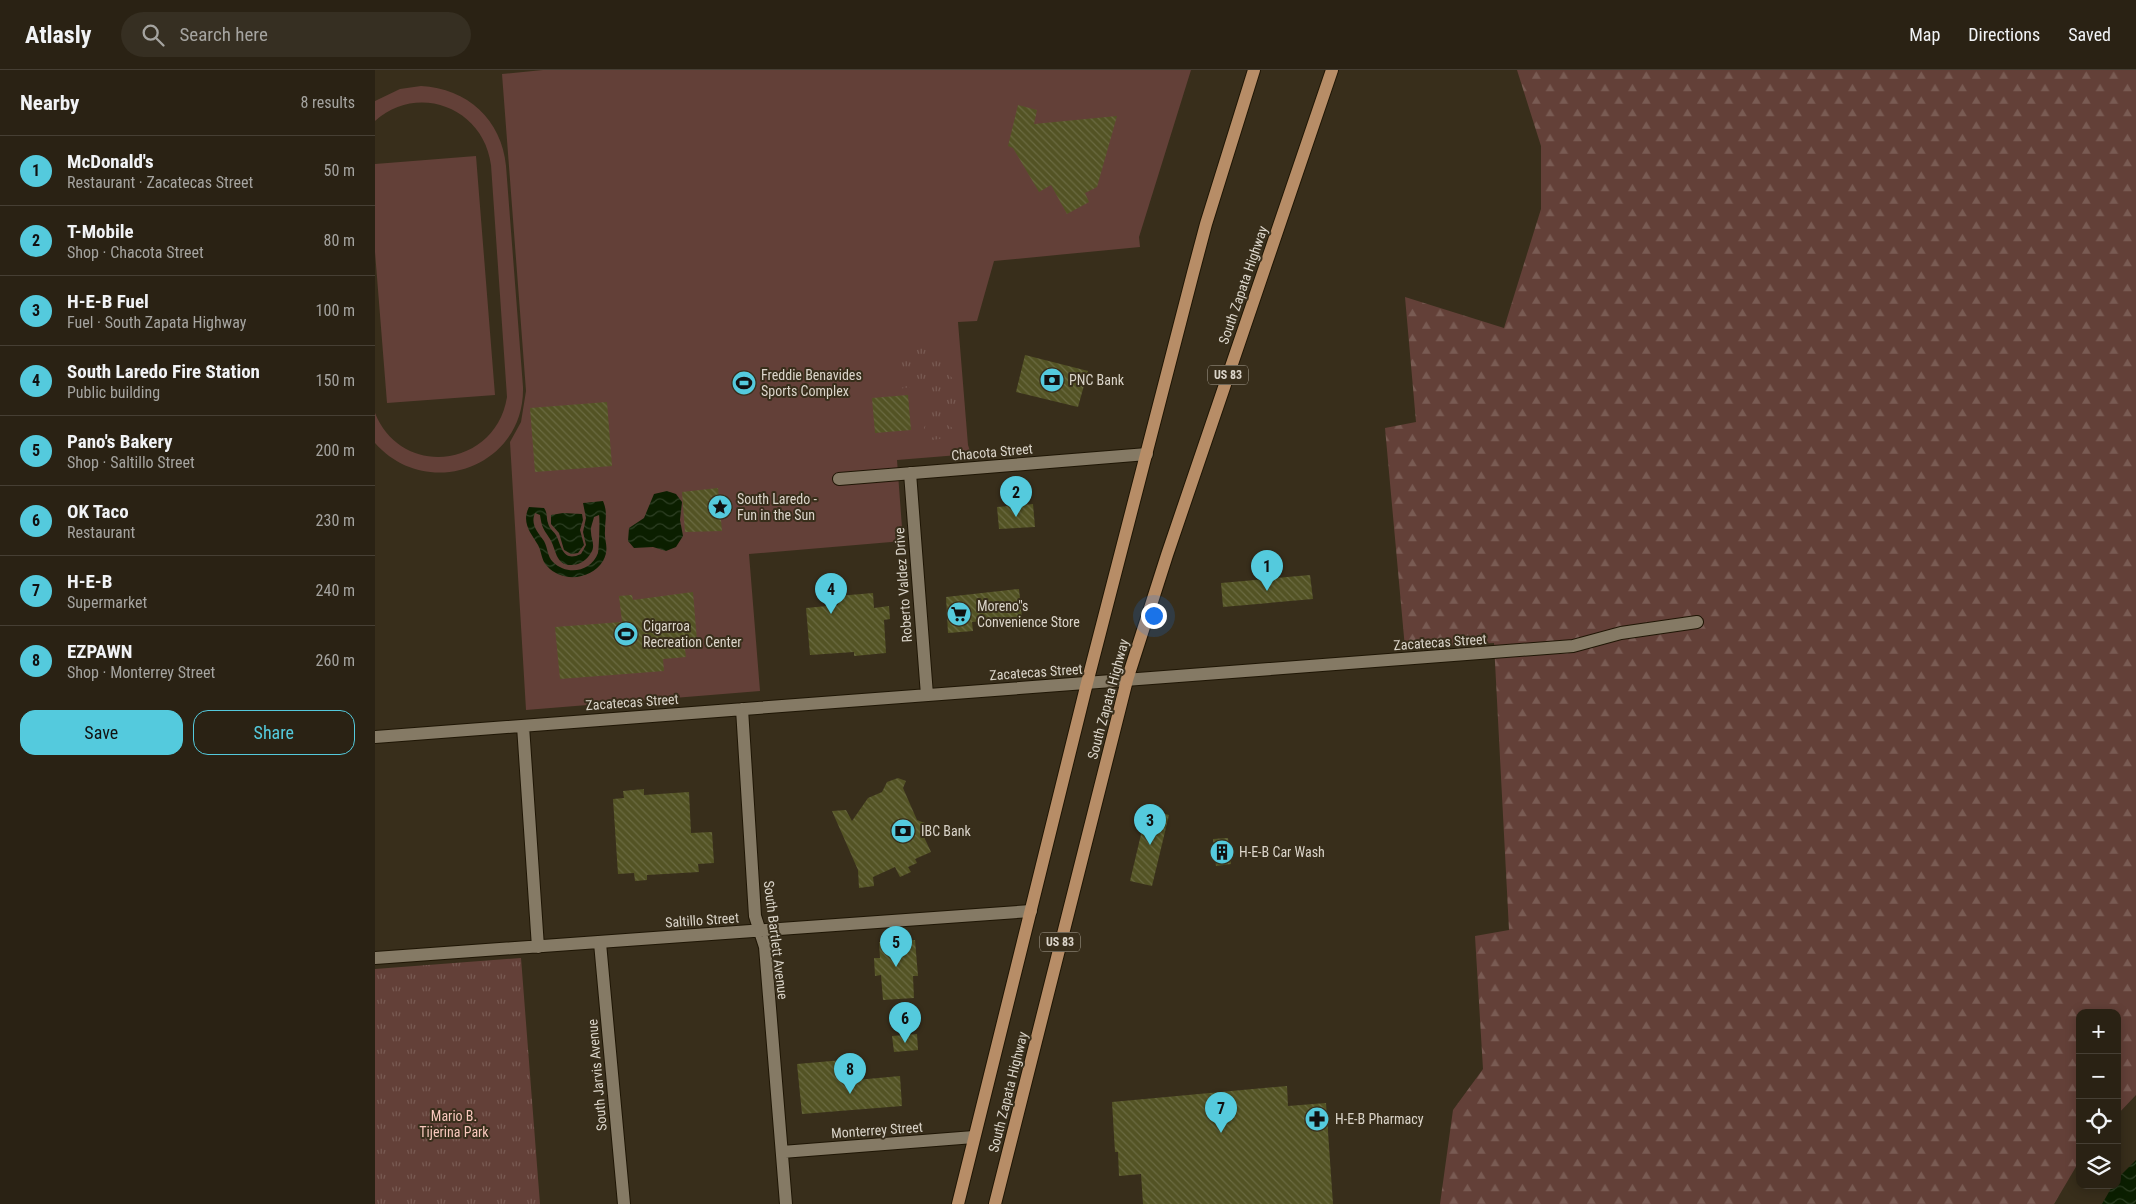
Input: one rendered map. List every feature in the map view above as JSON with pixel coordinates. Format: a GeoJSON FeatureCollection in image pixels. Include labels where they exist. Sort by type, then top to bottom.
{"type":"FeatureCollection","features":[{"type":"Feature","properties":{"kind":"main road","name":"South Zapata Highway"},"geometry":{"type":"LineString","coordinates":[[958,1204],[1087,683],[1205,224],[1254,70]]}},
{"type":"Feature","properties":{"kind":"main road","name":"South Zapata Highway"},"geometry":{"type":"LineString","coordinates":[[995,1204],[1127,680],[1332,70]]}},
{"type":"Feature","properties":{"kind":"street","name":"Chacota Street"},"geometry":{"type":"LineString","coordinates":[[839,479],[1147,454]]}},
{"type":"Feature","properties":{"kind":"street","name":"Roberto Valdez Drive"},"geometry":{"type":"LineString","coordinates":[[910,473],[927,695]]}},
{"type":"Feature","properties":{"kind":"street","name":"Zacatecas Street"},"geometry":{"type":"LineString","coordinates":[[375,737],[1573,646],[1621,633],[1697,622]]}},
{"type":"Feature","properties":{"kind":"street","name":"South Bartlett Avenue"},"geometry":{"type":"LineString","coordinates":[[742,709],[755,916],[765,947],[786,1204]]}},
{"type":"Feature","properties":{"kind":"street"},"geometry":{"type":"LineString","coordinates":[[523,726],[539,947]]}},
{"type":"Feature","properties":{"kind":"street","name":"Saltillo Street"},"geometry":{"type":"LineString","coordinates":[[375,958],[1031,911]]}},
{"type":"Feature","properties":{"kind":"street","name":"South Jarvis Avenue"},"geometry":{"type":"LineString","coordinates":[[600,943],[624,1204]]}},
{"type":"Feature","properties":{"kind":"street","name":"Monterrey Street"},"geometry":{"type":"LineString","coordinates":[[782,1152],[975,1137]]}},
{"type":"Feature","properties":{"kind":"green space","name":"Freddie Benavides Sports Complex"},"geometry":{"type":"Polygon","coordinates":[[[543,70],[1191,70],[1139,237],[1140,247],[994,261],[977,321],[958,322],[968,445],[971,454],[897,460],[903,541],[749,554],[760,691],[526,710],[510,442],[521,422],[526,391],[502,74],[543,70]]]}},
{"type":"Feature","properties":{"kind":"green space"},"geometry":{"type":"Polygon","coordinates":[[[1517,70],[2136,70],[2136,1095],[2121,1111],[2121,1009],[2076,1009],[2076,1167],[2054,1204],[1440,1204],[1453,1110],[1483,1069],[1475,936],[1509,930],[1494,643],[1405,648],[1385,428],[1416,422],[1405,297],[1504,328],[1541,209],[1541,146],[1517,70]]]}},
{"type":"Feature","properties":{"kind":"green space"},"geometry":{"type":"Polygon","coordinates":[[[421,86],[438,88],[467,100],[489,121],[503,149],[506,166],[523,387],[519,415],[508,438],[491,455],[469,467],[445,472],[420,470],[396,461],[375,443],[375,413],[388,434],[405,449],[426,456],[447,456],[468,450],[486,438],[499,421],[507,397],[491,165],[486,145],[476,129],[463,116],[447,107],[429,103],[410,103],[392,109],[375,121],[375,101],[400,89],[421,86]]]}},
{"type":"Feature","properties":{"kind":"green space"},"geometry":{"type":"Polygon","coordinates":[[[476,156],[495,395],[387,403],[375,252],[375,164],[476,156]]]}},
{"type":"Feature","properties":{"kind":"green space"},"geometry":{"type":"Polygon","coordinates":[[[923,345],[932,350],[933,356],[948,355],[950,376],[957,382],[959,402],[956,405],[945,407],[947,425],[953,428],[950,434],[932,440],[924,432],[924,427],[928,424],[926,393],[917,386],[898,389],[898,374],[901,361],[909,352],[923,345]]]}},
{"type":"Feature","properties":{"kind":"green space","name":"Mario B. Tijerina Park"},"geometry":{"type":"Polygon","coordinates":[[[521,958],[540,1204],[375,1204],[375,969],[521,958]]]}},
{"type":"Feature","properties":{"kind":"water"},"geometry":{"type":"Polygon","coordinates":[[[667,491],[676,494],[682,502],[680,520],[683,536],[676,547],[666,551],[653,547],[634,548],[628,541],[629,528],[644,518],[654,494],[667,491]]]}},
{"type":"Feature","properties":{"kind":"water"},"geometry":{"type":"Polygon","coordinates":[[[603,501],[605,505],[605,556],[598,567],[584,575],[568,577],[560,575],[547,566],[544,561],[526,523],[527,513],[529,507],[544,508],[549,525],[556,535],[562,550],[567,555],[575,556],[581,554],[586,545],[583,532],[586,518],[583,503],[603,501]],[[535,513],[534,525],[544,541],[553,562],[565,569],[578,570],[584,568],[595,559],[598,553],[599,515],[594,517],[591,527],[593,546],[591,553],[582,562],[570,565],[561,562],[558,558],[543,528],[540,515],[535,513]]]}},
{"type":"Feature","properties":{"kind":"water"},"geometry":{"type":"Polygon","coordinates":[[[563,513],[582,514],[583,520],[580,530],[584,545],[578,553],[571,554],[564,550],[559,533],[551,524],[551,515],[563,513]]]}},
{"type":"Feature","properties":{"kind":"water"},"geometry":{"type":"Polygon","coordinates":[[[2136,1160],[2136,1204],[2102,1204],[2111,1189],[2121,1189],[2121,1175],[2136,1160]]]}},
{"type":"Feature","properties":{"kind":"building"},"geometry":{"type":"Polygon","coordinates":[[[1018,105],[1037,110],[1034,124],[1117,116],[1097,187],[1085,193],[1089,202],[1067,214],[1051,185],[1039,192],[1013,148],[1008,146],[1018,105]]]}},
{"type":"Feature","properties":{"kind":"building","name":"PNC Bank"},"geometry":{"type":"Polygon","coordinates":[[[1025,355],[1088,371],[1078,407],[1016,392],[1025,355]]]}},
{"type":"Feature","properties":{"kind":"building"},"geometry":{"type":"Polygon","coordinates":[[[908,395],[911,430],[875,433],[872,398],[908,395]]]}},
{"type":"Feature","properties":{"kind":"building"},"geometry":{"type":"Polygon","coordinates":[[[607,402],[612,466],[535,472],[530,408],[607,402]]]}},
{"type":"Feature","properties":{"kind":"building"},"geometry":{"type":"Polygon","coordinates":[[[718,488],[722,531],[685,532],[682,492],[718,488]]]}},
{"type":"Feature","properties":{"kind":"building"},"geometry":{"type":"Polygon","coordinates":[[[1033,504],[1035,527],[999,529],[997,507],[1033,504]]]}},
{"type":"Feature","properties":{"kind":"building"},"geometry":{"type":"Polygon","coordinates":[[[1310,575],[1313,599],[1223,607],[1221,583],[1310,575]]]}},
{"type":"Feature","properties":{"kind":"building"},"geometry":{"type":"Polygon","coordinates":[[[1019,589],[1022,618],[972,622],[973,631],[948,633],[946,597],[1019,589]]]}},
{"type":"Feature","properties":{"kind":"building","name":"Cigarroa Recreation Center"},"geometry":{"type":"Polygon","coordinates":[[[693,592],[697,641],[684,642],[686,657],[663,659],[664,671],[560,679],[555,627],[622,622],[619,596],[632,595],[633,600],[693,592]]]}},
{"type":"Feature","properties":{"kind":"building"},"geometry":{"type":"Polygon","coordinates":[[[873,593],[874,608],[889,606],[890,619],[884,620],[886,653],[854,656],[854,652],[810,655],[806,608],[838,605],[838,596],[873,593]]]}},
{"type":"Feature","properties":{"kind":"building"},"geometry":{"type":"Polygon","coordinates":[[[898,778],[906,781],[903,788],[917,820],[930,825],[924,837],[931,852],[915,859],[917,863],[908,867],[911,872],[900,877],[895,867],[873,877],[874,886],[859,888],[858,870],[832,811],[846,810],[852,821],[868,798],[882,792],[887,782],[898,778]]]}},
{"type":"Feature","properties":{"kind":"building"},"geometry":{"type":"Polygon","coordinates":[[[644,789],[644,795],[689,792],[691,833],[712,832],[714,863],[698,864],[699,872],[647,875],[647,880],[635,881],[634,873],[618,874],[613,799],[624,798],[623,791],[644,789]]]}},
{"type":"Feature","properties":{"kind":"building"},"geometry":{"type":"Polygon","coordinates":[[[1147,809],[1169,815],[1152,886],[1130,881],[1147,809]]]}},
{"type":"Feature","properties":{"kind":"building","name":"H-E-B Car Wash"},"geometry":{"type":"Polygon","coordinates":[[[1228,838],[1231,864],[1216,866],[1213,839],[1228,838]]]}},
{"type":"Feature","properties":{"kind":"building"},"geometry":{"type":"Polygon","coordinates":[[[915,940],[918,976],[913,976],[914,998],[883,1000],[881,975],[875,976],[874,958],[880,958],[879,942],[915,940]]]}},
{"type":"Feature","properties":{"kind":"building"},"geometry":{"type":"Polygon","coordinates":[[[917,1034],[918,1050],[894,1052],[892,1036],[917,1034]]]}},
{"type":"Feature","properties":{"kind":"building"},"geometry":{"type":"Polygon","coordinates":[[[843,1060],[845,1081],[900,1076],[902,1106],[802,1114],[797,1064],[843,1060]]]}},
{"type":"Feature","properties":{"kind":"building"},"geometry":{"type":"Polygon","coordinates":[[[1287,1086],[1288,1106],[1326,1103],[1333,1204],[1143,1204],[1141,1174],[1119,1176],[1118,1152],[1115,1152],[1112,1102],[1287,1086]]]}},
{"type":"Feature","properties":{"kind":"place","name":"PNC Bank"},"geometry":{"type":"Point","coordinates":[1052,380]}},
{"type":"Feature","properties":{"kind":"place","name":"Freddie Benavides Sports Complex"},"geometry":{"type":"Point","coordinates":[744,383]}},
{"type":"Feature","properties":{"kind":"place","name":"South Laredo - Fun in the Sun"},"geometry":{"type":"Point","coordinates":[720,507]}},
{"type":"Feature","properties":{"kind":"place","name":"T-Mobile"},"geometry":{"type":"Point","coordinates":[1016,517]}},
{"type":"Feature","properties":{"kind":"place","name":"McDonald's"},"geometry":{"type":"Point","coordinates":[1267,591]}},
{"type":"Feature","properties":{"kind":"place","name":"South Laredo Fire Station"},"geometry":{"type":"Point","coordinates":[831,614]}},
{"type":"Feature","properties":{"kind":"place","name":"Moreno\"s Convenience Store"},"geometry":{"type":"Point","coordinates":[959,614]}},
{"type":"Feature","properties":{"kind":"place","name":"Cigarroa Recreation Center"},"geometry":{"type":"Point","coordinates":[626,634]}},
{"type":"Feature","properties":{"kind":"place","name":"IBC Bank"},"geometry":{"type":"Point","coordinates":[903,831]}},
{"type":"Feature","properties":{"kind":"place","name":"H-E-B Fuel"},"geometry":{"type":"Point","coordinates":[1150,845]}},
{"type":"Feature","properties":{"kind":"place","name":"H-E-B Car Wash"},"geometry":{"type":"Point","coordinates":[1222,852]}},
{"type":"Feature","properties":{"kind":"place","name":"Pano's Bakery"},"geometry":{"type":"Point","coordinates":[896,967]}},
{"type":"Feature","properties":{"kind":"place","name":"OK Taco"},"geometry":{"type":"Point","coordinates":[905,1043]}},
{"type":"Feature","properties":{"kind":"place","name":"EZPAWN"},"geometry":{"type":"Point","coordinates":[850,1094]}},
{"type":"Feature","properties":{"kind":"place","name":"H-E-B Pharmacy"},"geometry":{"type":"Point","coordinates":[1317,1119]}},
{"type":"Feature","properties":{"kind":"place","name":"H-E-B"},"geometry":{"type":"Point","coordinates":[1221,1133]}}]}
